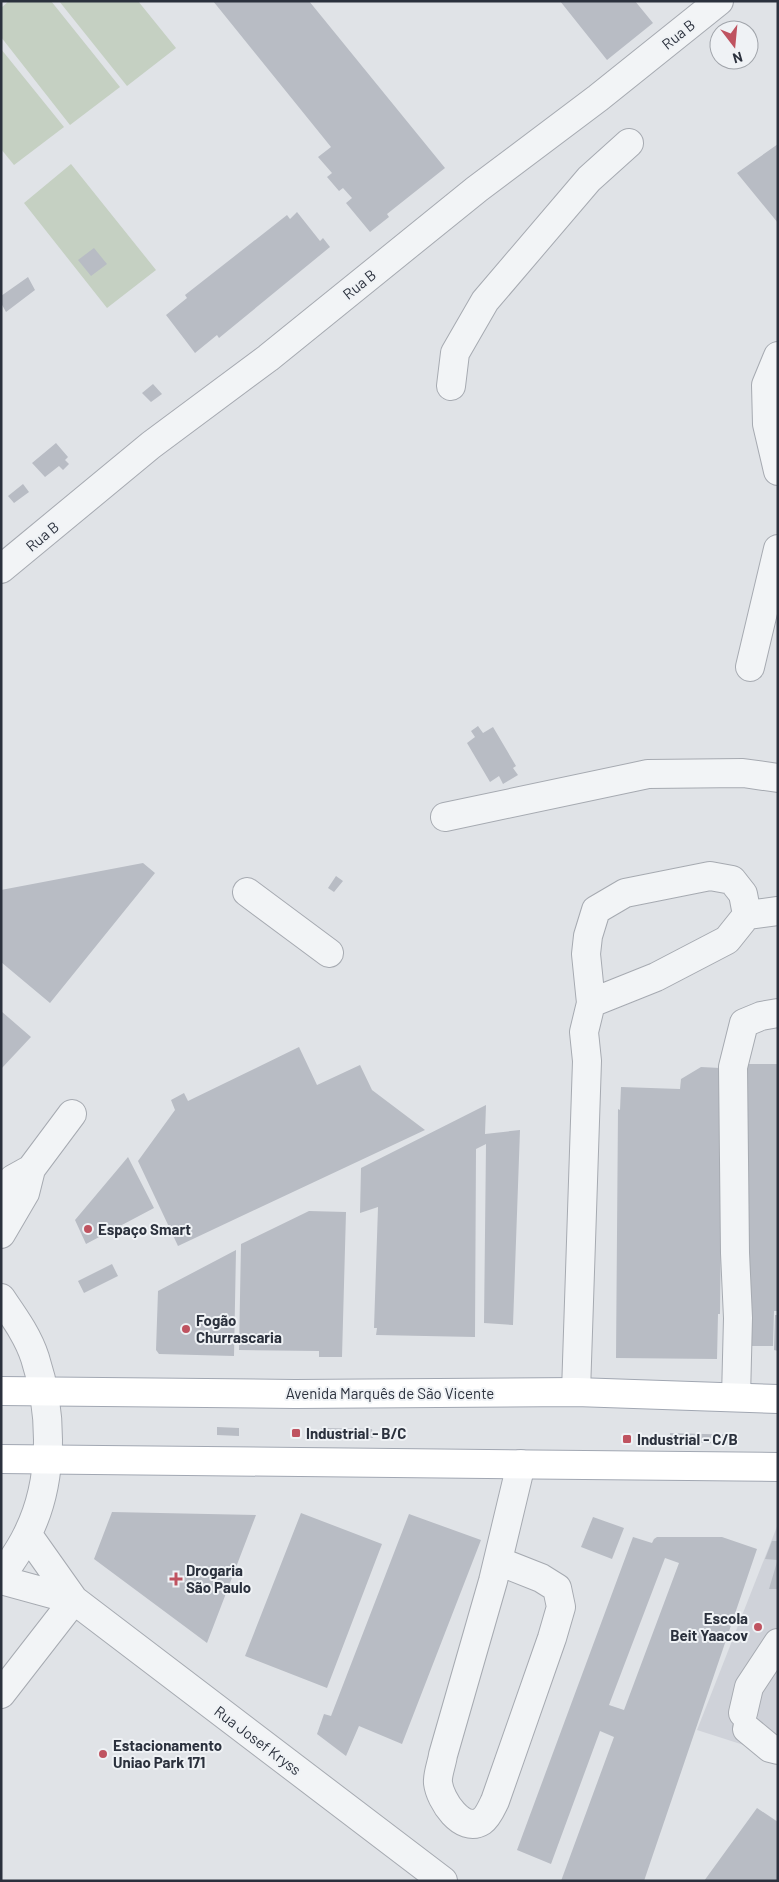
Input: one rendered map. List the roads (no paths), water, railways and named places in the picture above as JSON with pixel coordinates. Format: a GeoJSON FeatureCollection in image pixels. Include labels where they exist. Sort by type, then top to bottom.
{"type":"FeatureCollection","features":[{"type":"Feature","properties":{"kind":"main road","name":"Avenida Marquês de São Vicente"},"geometry":{"type":"LineString","coordinates":[[1,1391],[305,1394],[576,1392],[778,1398]]}},
{"type":"Feature","properties":{"kind":"main road"},"geometry":{"type":"LineString","coordinates":[[1,1459],[778,1467]]}},
{"type":"Feature","properties":{"kind":"street","name":"Rua B"},"geometry":{"type":"LineString","coordinates":[[1,569],[151,445],[268,358],[469,195],[598,98],[719,1]]}},
{"type":"Feature","properties":{"kind":"street"},"geometry":{"type":"LineString","coordinates":[[451,386],[455,352],[485,301],[590,179],[629,143]]}},
{"type":"Feature","properties":{"kind":"street"},"geometry":{"type":"LineString","coordinates":[[778,356],[766,385],[767,424],[778,471]]}},
{"type":"Feature","properties":{"kind":"street"},"geometry":{"type":"LineString","coordinates":[[750,667],[778,549]]}},
{"type":"Feature","properties":{"kind":"street"},"geometry":{"type":"LineString","coordinates":[[445,816],[648,774],[743,773],[778,778]]}},
{"type":"Feature","properties":{"kind":"street"},"geometry":{"type":"LineString","coordinates":[[576,1392],[587,1061],[584,1032],[591,1003],[586,954],[588,936],[596,910],[626,893],[710,876],[732,880],[743,894],[747,915]]}},
{"type":"Feature","properties":{"kind":"street"},"geometry":{"type":"LineString","coordinates":[[247,892],[329,953]]}},
{"type":"Feature","properties":{"kind":"street"},"geometry":{"type":"LineString","coordinates":[[591,1003],[656,977],[727,940],[747,915],[778,911]]}},
{"type":"Feature","properties":{"kind":"street"},"geometry":{"type":"LineString","coordinates":[[736,1397],[738,1318],[735,1253],[733,1067],[744,1023],[761,1016],[778,1013]]}},
{"type":"Feature","properties":{"kind":"street"},"geometry":{"type":"LineString","coordinates":[[1,1234],[25,1193],[31,1169],[72,1114]]}},
{"type":"Feature","properties":{"kind":"street"},"geometry":{"type":"LineString","coordinates":[[1,1191],[13,1179],[31,1169]]}},
{"type":"Feature","properties":{"kind":"street"},"geometry":{"type":"LineString","coordinates":[[1,1298],[20,1326],[34,1356],[44,1392],[49,1459],[41,1500],[28,1535],[1,1578]]}},
{"type":"Feature","properties":{"kind":"street"},"geometry":{"type":"LineString","coordinates":[[498,1560],[542,1578],[557,1588],[561,1607],[495,1801],[484,1820],[474,1824],[463,1822],[451,1811],[438,1782],[443,1755],[498,1560],[521,1464]]}},
{"type":"Feature","properties":{"kind":"street","name":"Rua Josef Kryss"},"geometry":{"type":"LineString","coordinates":[[28,1535],[74,1600],[443,1881]]}},
{"type":"Feature","properties":{"kind":"street","name":"Rua Josef Kryss"},"geometry":{"type":"LineString","coordinates":[[1,1578],[74,1600]]}},
{"type":"Feature","properties":{"kind":"street"},"geometry":{"type":"LineString","coordinates":[[1,1694],[74,1600]]}},
{"type":"Feature","properties":{"kind":"street"},"geometry":{"type":"LineString","coordinates":[[778,1643],[749,1687],[745,1721],[770,1748],[778,1750]]}},
{"type":"Feature","properties":{"kind":"place","name":"Espaço Smart"},"geometry":{"type":"Point","coordinates":[88,1229]}},
{"type":"Feature","properties":{"kind":"place","name":"Fogão Churrascaria"},"geometry":{"type":"Point","coordinates":[186,1329]}},
{"type":"Feature","properties":{"kind":"place","name":"Industrial - B/C"},"geometry":{"type":"Point","coordinates":[296,1433]}},
{"type":"Feature","properties":{"kind":"place","name":"Industrial - C/B"},"geometry":{"type":"Point","coordinates":[627,1439]}},
{"type":"Feature","properties":{"kind":"place","name":"Drogaria São Paulo"},"geometry":{"type":"Point","coordinates":[176,1579]}},
{"type":"Feature","properties":{"kind":"place","name":"Escola Beit Yaacov"},"geometry":{"type":"Point","coordinates":[758,1627]}},
{"type":"Feature","properties":{"kind":"place","name":"Estacionamento Uniao Park 171"},"geometry":{"type":"Point","coordinates":[103,1754]}}]}
